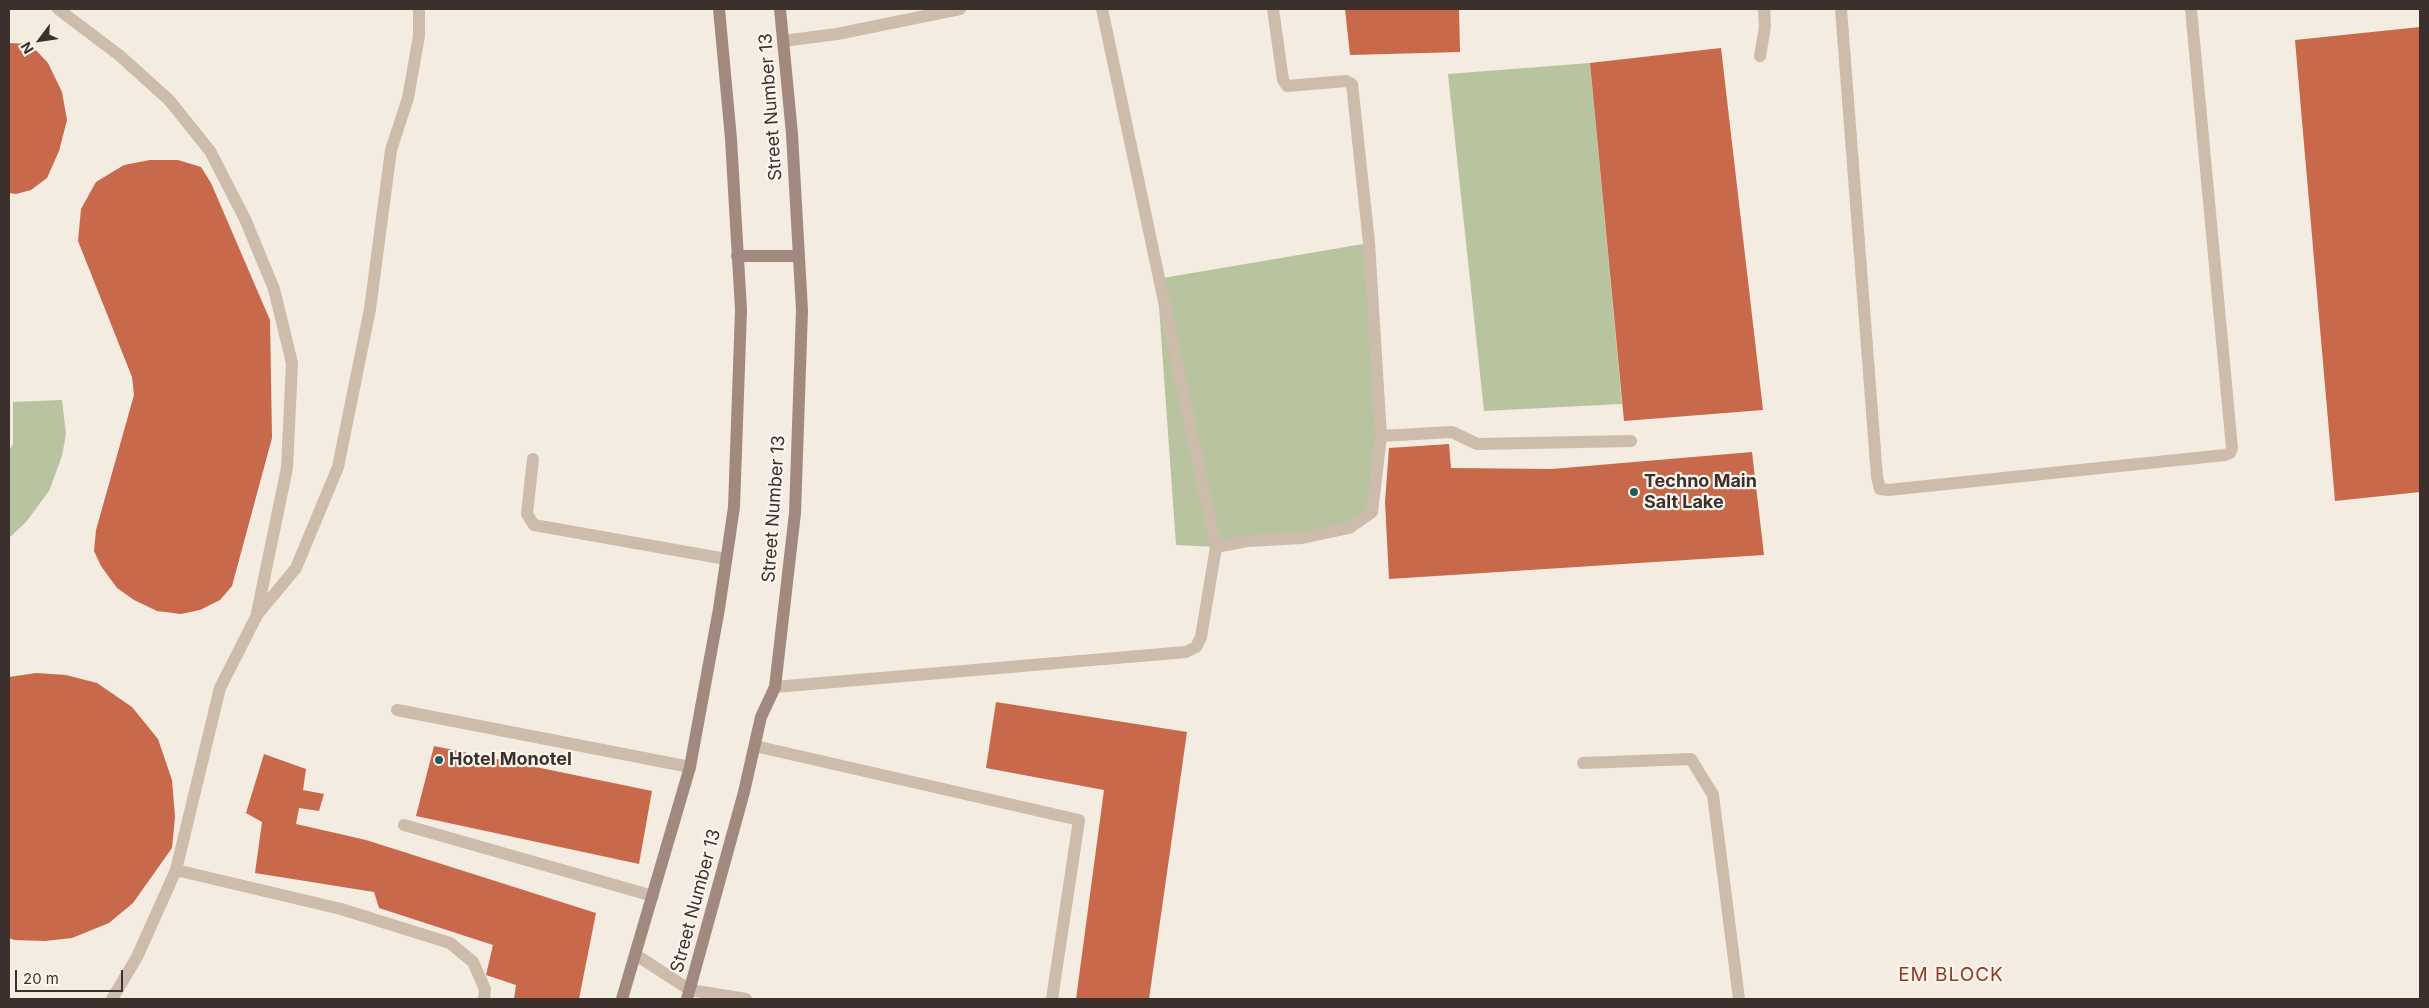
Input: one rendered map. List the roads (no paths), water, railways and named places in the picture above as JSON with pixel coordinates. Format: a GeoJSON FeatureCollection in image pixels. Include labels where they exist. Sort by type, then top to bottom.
{"type":"FeatureCollection","features":[{"type":"Feature","properties":{"kind":"main road"},"geometry":{"type":"LineString","coordinates":[[622,999],[690,767],[734,507],[740,330],[731,139],[719,9]]}},
{"type":"Feature","properties":{"kind":"main road","name":"Street Number 13"},"geometry":{"type":"LineString","coordinates":[[688,995],[744,792],[761,717],[775,687],[795,513],[802,310],[792,134],[780,9]]}},
{"type":"Feature","properties":{"kind":"main road"},"geometry":{"type":"LineString","coordinates":[[737,256],[798,256]]}},
{"type":"Feature","properties":{"kind":"lane"},"geometry":{"type":"LineString","coordinates":[[58,9],[120,55],[169,100],[210,151],[245,218],[274,290],[292,363],[287,468],[257,615]]}},
{"type":"Feature","properties":{"kind":"lane"},"geometry":{"type":"LineString","coordinates":[[112,999],[137,957],[176,870],[220,688],[257,615],[296,568],[338,467],[370,309],[391,150],[408,98],[416,54],[419,36],[419,9]]}},
{"type":"Feature","properties":{"kind":"lane"},"geometry":{"type":"LineString","coordinates":[[783,41],[838,34],[960,9]]}},
{"type":"Feature","properties":{"kind":"lane"},"geometry":{"type":"LineString","coordinates":[[775,687],[1186,652],[1196,647],[1201,636],[1216,547],[1102,9]]}},
{"type":"Feature","properties":{"kind":"lane"},"geometry":{"type":"LineString","coordinates":[[1216,547],[1247,541],[1302,538],[1348,528],[1372,512],[1381,436],[1369,243],[1352,84],[1346,81],[1287,86],[1283,80],[1273,9]]}},
{"type":"Feature","properties":{"kind":"lane"},"geometry":{"type":"LineString","coordinates":[[1760,56],[1765,27],[1764,9]]}},
{"type":"Feature","properties":{"kind":"lane"},"geometry":{"type":"LineString","coordinates":[[1841,9],[1877,477],[1880,488],[1888,490],[2230,453],[2232,448],[2191,9]]}},
{"type":"Feature","properties":{"kind":"lane"},"geometry":{"type":"LineString","coordinates":[[1381,436],[1452,432],[1477,444],[1631,441]]}},
{"type":"Feature","properties":{"kind":"lane"},"geometry":{"type":"LineString","coordinates":[[533,459],[527,514],[534,525],[726,559]]}},
{"type":"Feature","properties":{"kind":"lane"},"geometry":{"type":"LineString","coordinates":[[397,710],[690,767]]}},
{"type":"Feature","properties":{"kind":"lane"},"geometry":{"type":"LineString","coordinates":[[754,746],[1079,820],[1052,999]]}},
{"type":"Feature","properties":{"kind":"lane"},"geometry":{"type":"LineString","coordinates":[[1582,763],[1691,759],[1713,795],[1739,999]]}},
{"type":"Feature","properties":{"kind":"lane"},"geometry":{"type":"LineString","coordinates":[[404,825],[653,896]]}},
{"type":"Feature","properties":{"kind":"lane"},"geometry":{"type":"LineString","coordinates":[[176,870],[341,909],[450,943],[473,962],[485,989],[484,999]]}},
{"type":"Feature","properties":{"kind":"lane"},"geometry":{"type":"LineString","coordinates":[[636,955],[688,995],[746,999]]}},
{"type":"Feature","properties":{"kind":"place","name":"Techno Main Salt Lake"},"geometry":{"type":"Point","coordinates":[1634,492]}},
{"type":"Feature","properties":{"kind":"place","name":"Hotel Monotel"},"geometry":{"type":"Point","coordinates":[439,760]}},
{"type":"Feature","properties":{"kind":"district","name":"EM BLOCK"},"geometry":{"type":"Point","coordinates":[1951,975]}}]}
